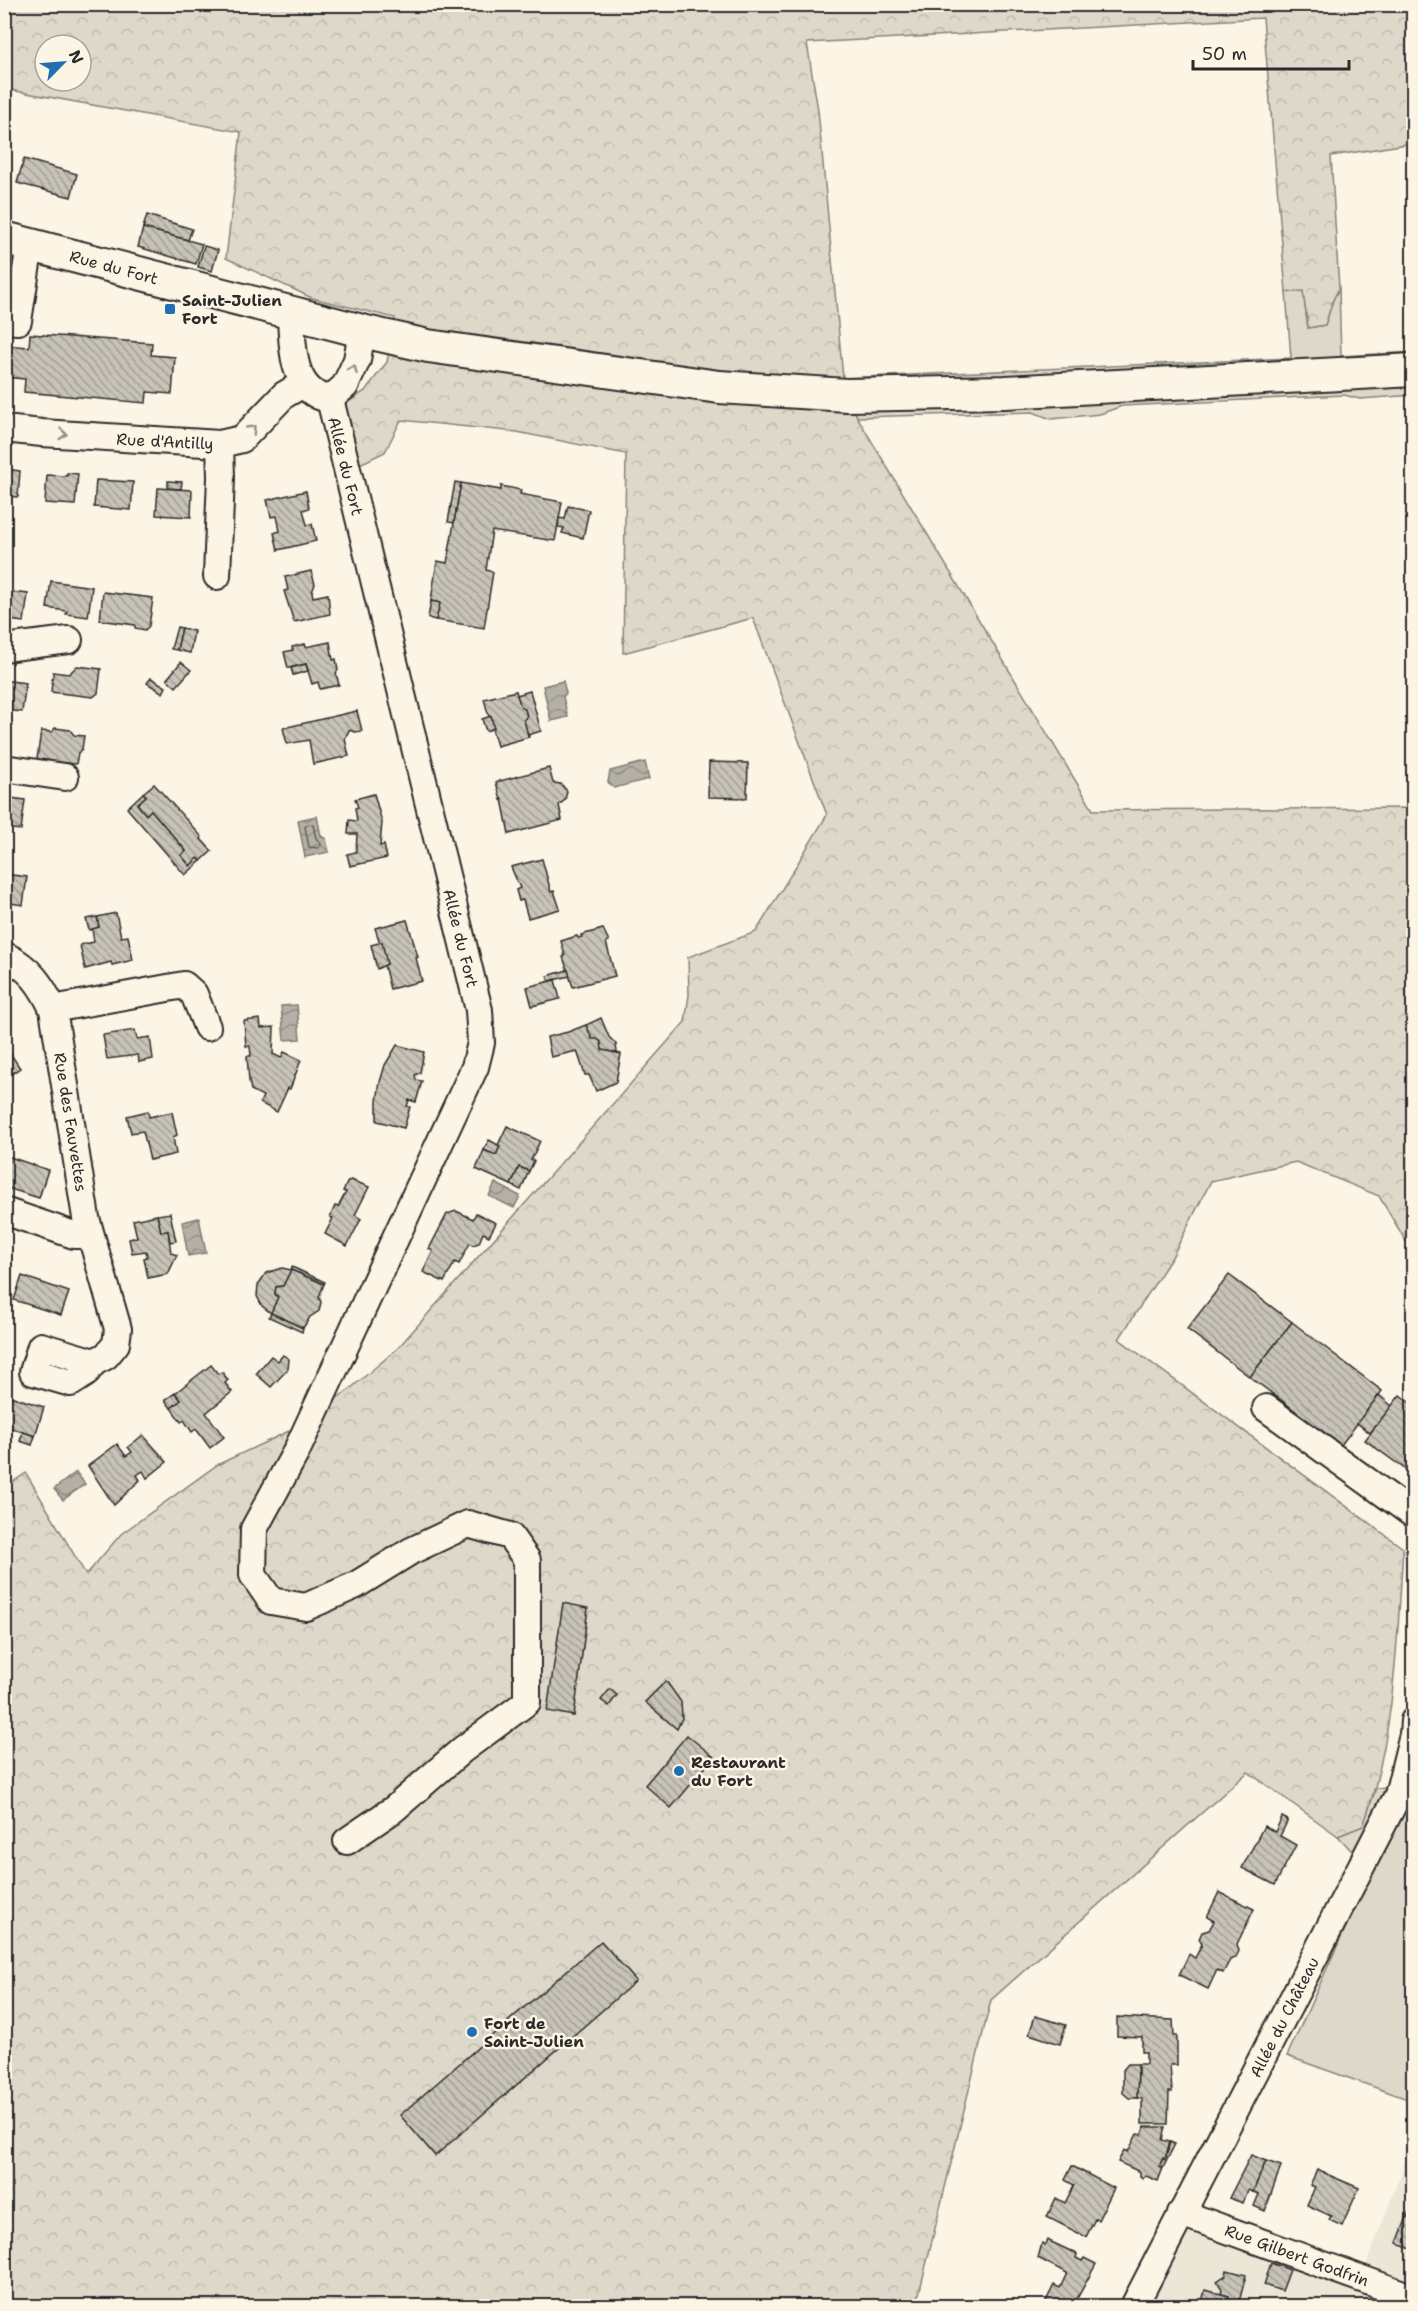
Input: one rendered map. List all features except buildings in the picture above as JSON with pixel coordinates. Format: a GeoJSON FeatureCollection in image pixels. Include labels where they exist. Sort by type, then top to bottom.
{"type":"FeatureCollection","features":[{"type":"Feature","properties":{"kind":"main road","name":"Rue du Fort"},"geometry":{"type":"LineString","coordinates":[[17,242],[362,332],[428,346],[719,387],[847,395],[1072,389],[1413,370]]}},
{"type":"Feature","properties":{"kind":"street"},"geometry":{"type":"LineString","coordinates":[[4,320],[18,321],[17,242]]}},
{"type":"Feature","properties":{"kind":"street"},"geometry":{"type":"LineString","coordinates":[[291,313],[295,362],[303,384]]}},
{"type":"Feature","properties":{"kind":"street","name":"Allée du Fort"},"geometry":{"type":"LineString","coordinates":[[330,399],[345,386],[357,360],[362,332]]}},
{"type":"Feature","properties":{"kind":"street","name":"Allée du Fort"},"geometry":{"type":"LineString","coordinates":[[303,384],[319,397],[330,399]]}},
{"type":"Feature","properties":{"kind":"street","name":"Rue d'Antilly"},"geometry":{"type":"LineString","coordinates":[[4,429],[219,444],[242,439],[284,395],[303,384]]}},
{"type":"Feature","properties":{"kind":"street","name":"Allée du Fort"},"geometry":{"type":"LineString","coordinates":[[330,399],[479,1010],[481,1043],[475,1067],[296,1452],[254,1529],[253,1575],[271,1600],[306,1606],[356,1585],[411,1551],[468,1524],[510,1536],[527,1560],[527,1702],[462,1750],[394,1809],[347,1841]]}},
{"type":"Feature","properties":{"kind":"street"},"geometry":{"type":"LineString","coordinates":[[217,576],[221,477],[219,444]]}},
{"type":"Feature","properties":{"kind":"street"},"geometry":{"type":"LineString","coordinates":[[4,648],[69,640]]}},
{"type":"Feature","properties":{"kind":"street"},"geometry":{"type":"LineString","coordinates":[[4,768],[65,777]]}},
{"type":"Feature","properties":{"kind":"street","name":"Rue des Fauvettes"},"geometry":{"type":"LineString","coordinates":[[4,955],[18,962],[40,984],[53,1008],[90,1235],[117,1329],[116,1344],[105,1356],[94,1362]]}},
{"type":"Feature","properties":{"kind":"street"},"geometry":{"type":"LineString","coordinates":[[53,1008],[184,985],[194,994],[207,1027]]}},
{"type":"Feature","properties":{"kind":"street"},"geometry":{"type":"LineString","coordinates":[[4,1211],[74,1235],[90,1235]]}},
{"type":"Feature","properties":{"kind":"street"},"geometry":{"type":"LineString","coordinates":[[1266,1408],[1413,1515]]}},
{"type":"Feature","properties":{"kind":"street","name":"Allée du Château"},"geometry":{"type":"LineString","coordinates":[[1134,2307],[1398,1795],[1413,1734],[1413,1721]]}},
{"type":"Feature","properties":{"kind":"street","name":"Rue Gilbert Godfrin"},"geometry":{"type":"LineString","coordinates":[[1181,2213],[1413,2298]]}},
{"type":"Feature","properties":{"kind":"shaded area"},"geometry":{"type":"Polygon","coordinates":[[[1413,2142],[1413,2306],[1134,2306],[1181,2213],[1361,2278],[1413,2142]]]}},
{"type":"Feature","properties":{"kind":"green space"},"geometry":{"type":"Polygon","coordinates":[[[5,5],[1408,5],[1414,46],[1413,143],[1331,156],[1339,288],[1325,325],[1308,328],[1303,291],[1286,292],[1263,18],[807,43],[818,110],[843,378],[857,417],[1093,810],[1414,808],[1413,1253],[1379,1196],[1296,1162],[1211,1181],[1172,1257],[1119,1339],[1403,1548],[1396,1654],[1388,1723],[1374,1792],[1363,1826],[1338,1836],[1248,1772],[991,2000],[916,2306],[5,2306],[4,1488],[26,1473],[86,1575],[121,1534],[217,1465],[289,1431],[350,1389],[397,1349],[685,1022],[689,995],[688,957],[756,932],[827,815],[753,618],[623,653],[626,454],[517,432],[401,420],[385,452],[358,465],[339,408],[365,391],[387,362],[395,318],[312,298],[226,258],[241,132],[5,89],[5,5]]]}},
{"type":"Feature","properties":{"kind":"green space"},"geometry":{"type":"Polygon","coordinates":[[[1339,288],[1341,356],[1414,352],[1414,395],[1360,399],[1344,395],[1122,406],[1100,414],[1051,419],[1033,412],[857,417],[843,378],[1291,358],[1286,292],[1303,291],[1308,328],[1325,325],[1339,288]]]}},
{"type":"Feature","properties":{"kind":"green space"},"geometry":{"type":"Polygon","coordinates":[[[1376,1788],[1413,1790],[1413,2101],[1287,2056],[1371,1872],[1338,1836],[1363,1826],[1376,1788]]]}},
{"type":"Feature","properties":{"kind":"water"},"geometry":{"type":"Polygon","coordinates":[[[563,681],[566,693],[563,697],[568,717],[551,721],[543,686],[563,681]]]}},
{"type":"Feature","properties":{"kind":"water"},"geometry":{"type":"Polygon","coordinates":[[[645,762],[649,779],[614,788],[608,782],[610,771],[645,762]]]}},
{"type":"Feature","properties":{"kind":"water"},"geometry":{"type":"Polygon","coordinates":[[[317,816],[321,836],[326,839],[329,852],[305,857],[298,820],[317,816]]]}},
{"type":"Feature","properties":{"kind":"water"},"geometry":{"type":"Polygon","coordinates":[[[297,1005],[300,1039],[284,1040],[281,1006],[297,1005]]]}},
{"type":"Feature","properties":{"kind":"water"},"geometry":{"type":"Polygon","coordinates":[[[495,1183],[520,1196],[514,1208],[489,1196],[495,1183]]]}},
{"type":"Feature","properties":{"kind":"water"},"geometry":{"type":"Polygon","coordinates":[[[199,1218],[206,1253],[188,1256],[182,1222],[199,1218]]]}},
{"type":"Feature","properties":{"kind":"water"},"geometry":{"type":"Polygon","coordinates":[[[76,1472],[85,1484],[63,1500],[54,1489],[76,1472]]]}},
{"type":"Feature","properties":{"kind":"place","name":"Saint-Julien Fort"},"geometry":{"type":"Point","coordinates":[170,309]}},
{"type":"Feature","properties":{"kind":"place","name":"Restaurant du Fort"},"geometry":{"type":"Point","coordinates":[679,1771]}},
{"type":"Feature","properties":{"kind":"place","name":"Fort de Saint-Julien"},"geometry":{"type":"Point","coordinates":[472,2032]}}]}
